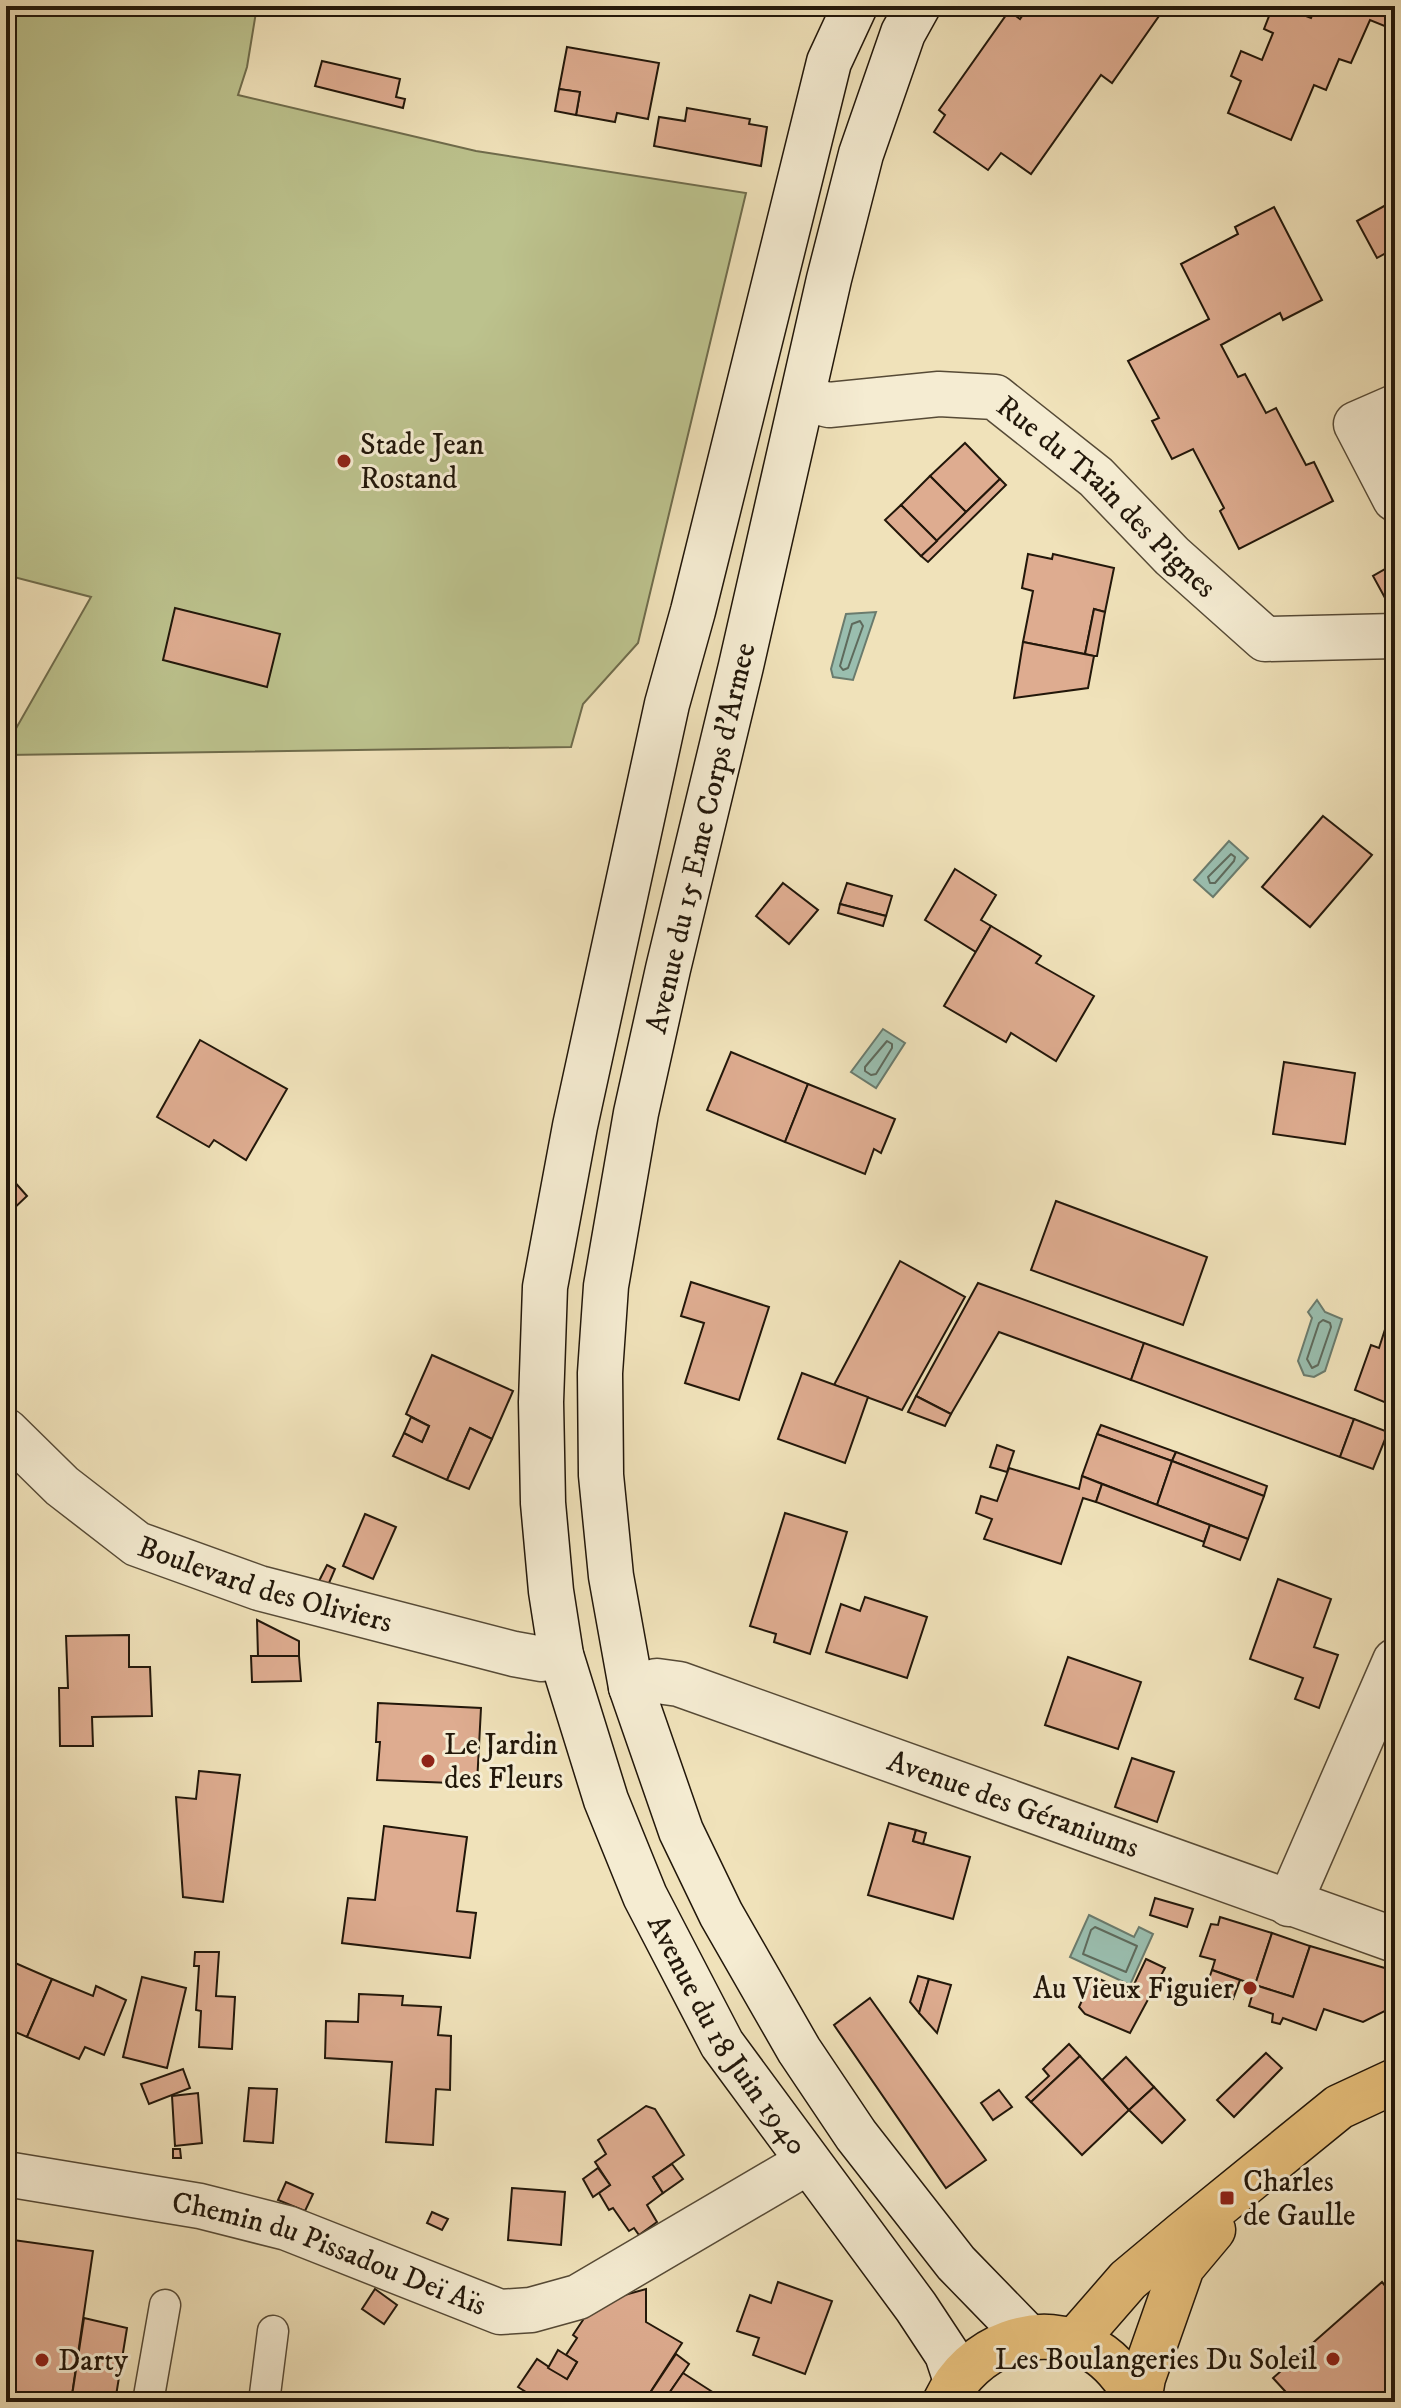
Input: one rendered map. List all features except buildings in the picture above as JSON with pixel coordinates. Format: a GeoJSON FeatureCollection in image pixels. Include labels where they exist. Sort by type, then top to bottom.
{"type":"FeatureCollection","features":[{"type":"Feature","properties":{"kind":"main road","name":"Avenue du 15 Eme Corps d'Armee"},"geometry":{"type":"LineString","coordinates":[[561,1655],[551,1591],[543,1503],[541,1402],[545,1287],[575,1126],[667,704],[693,611],[829,62],[855,6]]}},
{"type":"Feature","properties":{"kind":"main road","name":"Avenue du 15 Eme Corps d'Armee"},"geometry":{"type":"LineString","coordinates":[[631,1687],[611,1576],[601,1475],[600,1373],[606,1286],[636,1113],[658,1012],[804,399],[829,279],[861,154],[903,33],[918,6]]}},
{"type":"Feature","properties":{"kind":"main road","name":"Rue du Train des Pignes"},"geometry":{"type":"LineString","coordinates":[[804,399],[829,405],[939,394],[995,397],[1096,477],[1172,556],[1265,639],[1395,636]]}},
{"type":"Feature","properties":{"kind":"main road"},"geometry":{"type":"LineString","coordinates":[[1395,407],[1356,424],[1395,499]]}},
{"type":"Feature","properties":{"kind":"main road","name":"Boulevard des Oliviers"},"geometry":{"type":"LineString","coordinates":[[6,1431],[62,1486],[137,1544],[259,1588],[514,1654],[542,1659],[561,1655]]}},
{"type":"Feature","properties":{"kind":"main road","name":"Avenue du 18 Juin 1940"},"geometry":{"type":"LineString","coordinates":[[561,1655],[606,1800],[645,1896],[722,2044],[916,2307],[947,2354],[951,2391]]}},
{"type":"Feature","properties":{"kind":"main road"},"geometry":{"type":"LineString","coordinates":[[1289,1904],[1395,1661]]}},
{"type":"Feature","properties":{"kind":"main road","name":"Avenue des Géraniums"},"geometry":{"type":"LineString","coordinates":[[631,1687],[657,1681],[679,1684],[1395,1940]]}},
{"type":"Feature","properties":{"kind":"main road","name":"Avenue du 18 Juin 1940"},"geometry":{"type":"LineString","coordinates":[[631,1687],[681,1831],[721,1914],[799,2050],[856,2135],[956,2263],[1028,2337]]}},
{"type":"Feature","properties":{"kind":"main road"},"geometry":{"type":"LineString","coordinates":[[1074,2342],[1128,2280],[1339,2107],[1395,2081]]}},
{"type":"Feature","properties":{"kind":"main road","name":"Chemin du Pissadou Deï Aïs"},"geometry":{"type":"LineString","coordinates":[[6,2174],[200,2206],[287,2228],[500,2312],[531,2310],[578,2297],[808,2162]]}},
{"type":"Feature","properties":{"kind":"main road"},"geometry":{"type":"LineString","coordinates":[[1139,2402],[1143,2378],[1182,2267],[1266,2167]]}},
{"type":"Feature","properties":{"kind":"main road"},"geometry":{"type":"LineString","coordinates":[[951,2391],[976,2360],[1000,2345],[1028,2337],[1051,2337],[1095,2351],[1127,2381],[1139,2402]]}},
{"type":"Feature","properties":{"kind":"lane"},"geometry":{"type":"LineString","coordinates":[[148,2402],[165,2305]]}},
{"type":"Feature","properties":{"kind":"lane"},"geometry":{"type":"LineString","coordinates":[[264,2402],[273,2331]]}},
{"type":"Feature","properties":{"kind":"green space","name":"Stade Jean Rostand"},"geometry":{"type":"Polygon","coordinates":[[[6,6],[257,6],[247,67],[238,95],[476,151],[746,193],[638,643],[583,704],[571,747],[6,755],[6,746],[91,597],[6,575],[6,6]]]}},
{"type":"Feature","properties":{"kind":"water"},"geometry":{"type":"Polygon","coordinates":[[[876,612],[853,680],[833,677],[831,669],[846,614],[876,612]]]}},
{"type":"Feature","properties":{"kind":"water"},"geometry":{"type":"Polygon","coordinates":[[[1229,841],[1248,858],[1213,897],[1194,880],[1229,841]]]}},
{"type":"Feature","properties":{"kind":"water"},"geometry":{"type":"Polygon","coordinates":[[[883,1029],[905,1043],[876,1088],[851,1072],[883,1029]]]}},
{"type":"Feature","properties":{"kind":"water"},"geometry":{"type":"Polygon","coordinates":[[[1317,1300],[1325,1312],[1342,1319],[1325,1371],[1314,1377],[1304,1375],[1298,1361],[1312,1318],[1308,1312],[1317,1300]]]}},
{"type":"Feature","properties":{"kind":"water"},"geometry":{"type":"Polygon","coordinates":[[[1089,1915],[1134,1937],[1139,1927],[1153,1934],[1130,1985],[1070,1957],[1089,1915]]]}},
{"type":"Feature","properties":{"kind":"place","name":"Stade Jean Rostand"},"geometry":{"type":"Point","coordinates":[344,461]}},
{"type":"Feature","properties":{"kind":"place","name":"Le Jardin des Fleurs"},"geometry":{"type":"Point","coordinates":[428,1761]}},
{"type":"Feature","properties":{"kind":"place","name":"Au Vieux Figuier"},"geometry":{"type":"Point","coordinates":[1250,1988]}},
{"type":"Feature","properties":{"kind":"place","name":"Charles de Gaulle"},"geometry":{"type":"Point","coordinates":[1227,2198]}},
{"type":"Feature","properties":{"kind":"place","name":"Les Boulangeries Du Soleil"},"geometry":{"type":"Point","coordinates":[1333,2359]}},
{"type":"Feature","properties":{"kind":"place","name":"Darty"},"geometry":{"type":"Point","coordinates":[42,2360]}}]}
